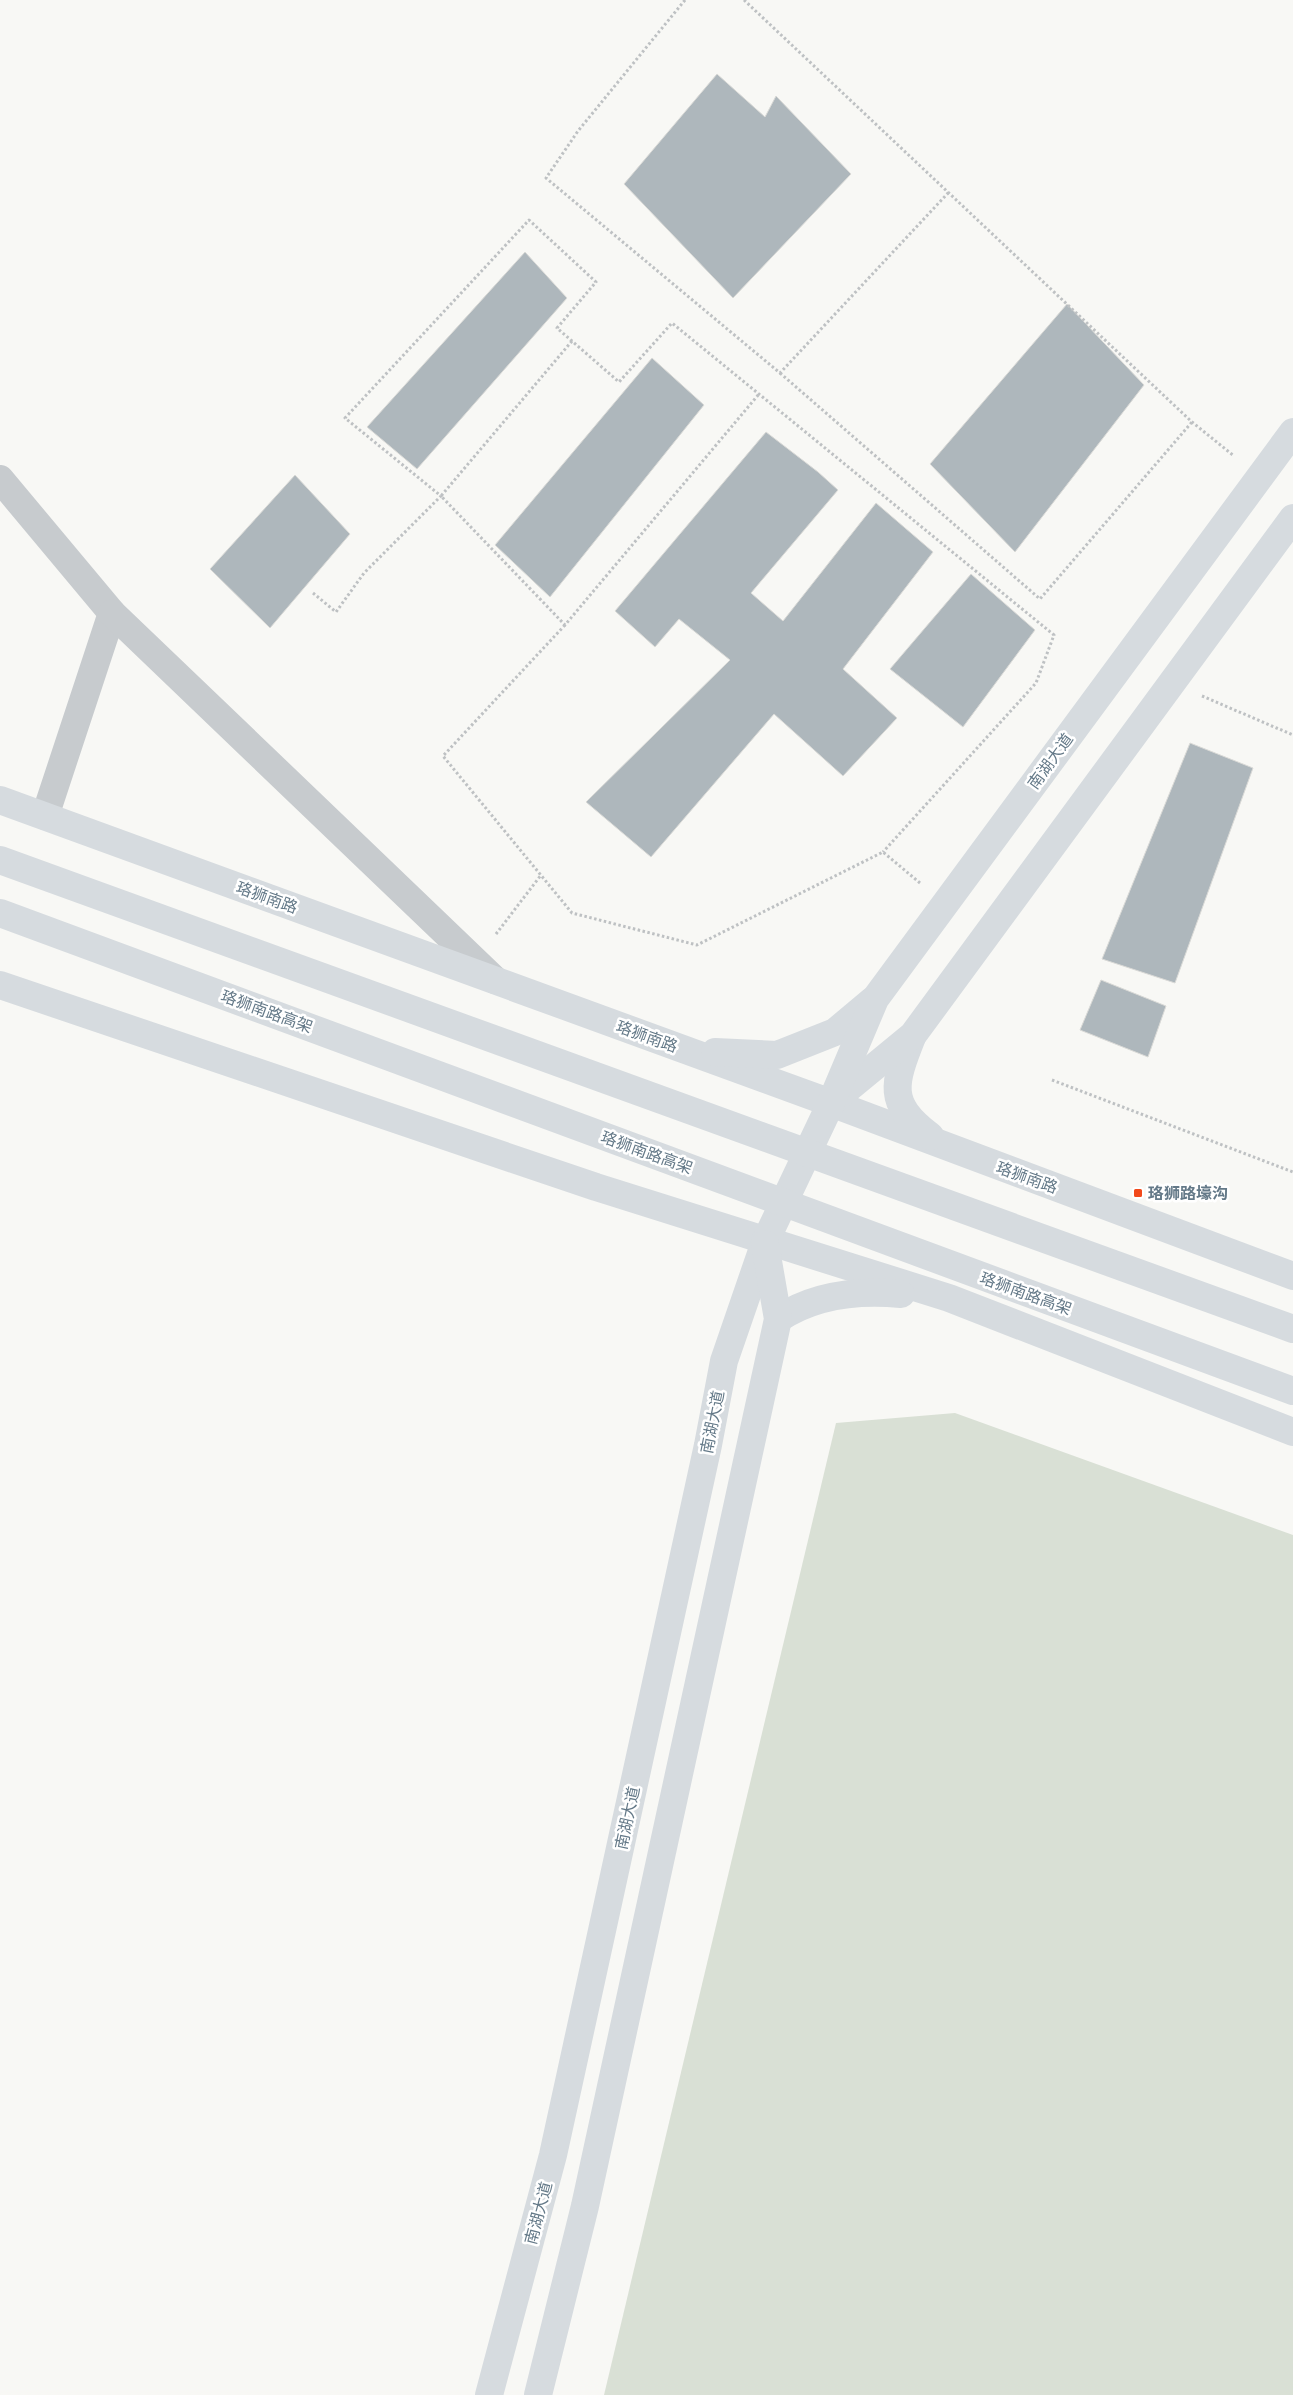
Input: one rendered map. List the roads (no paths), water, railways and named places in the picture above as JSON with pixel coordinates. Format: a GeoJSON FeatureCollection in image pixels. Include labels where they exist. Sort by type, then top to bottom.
{"type":"FeatureCollection","features":[{"type":"Feature","properties":{"kind":"main road","name":"南湖大道"},"geometry":{"type":"LineString","coordinates":[[489,2395],[553,2155],[708,1445],[724,1361],[765,1242],[831,1103],[875,998],[1293,432]]}},
{"type":"Feature","properties":{"kind":"main road","name":"南湖大道"},"geometry":{"type":"LineString","coordinates":[[831,1103],[913,1035],[1293,518]]}},
{"type":"Feature","properties":{"kind":"main road","name":"珞狮南路"},"geometry":{"type":"LineString","coordinates":[[0,800],[831,1103],[1293,1276]]}},
{"type":"Feature","properties":{"kind":"main road"},"geometry":{"type":"LineString","coordinates":[[0,860],[1293,1329]]}},
{"type":"Feature","properties":{"kind":"main road","name":"珞狮南路高架"},"geometry":{"type":"LineString","coordinates":[[0,914],[1293,1391]]}},
{"type":"Feature","properties":{"kind":"main road"},"geometry":{"type":"LineString","coordinates":[[0,985],[765,1242],[949,1298],[1293,1432]]}},
{"type":"Feature","properties":{"kind":"main road"},"geometry":{"type":"LineString","coordinates":[[689,1051],[777,1055],[835,1032],[875,998]]}},
{"type":"Feature","properties":{"kind":"main road"},"geometry":{"type":"LineString","coordinates":[[913,1035],[897,1076],[900,1102],[910,1120],[946,1147]]}},
{"type":"Feature","properties":{"kind":"main road"},"geometry":{"type":"LineString","coordinates":[[538,2395],[585,2206],[778,1319],[765,1242]]}},
{"type":"Feature","properties":{"kind":"main road"},"geometry":{"type":"LineString","coordinates":[[778,1319],[794,1308],[841,1293],[882,1292],[949,1298]]}},
{"type":"Feature","properties":{"kind":"street"},"geometry":{"type":"LineString","coordinates":[[0,479],[112,613],[494,980]]}},
{"type":"Feature","properties":{"kind":"street"},"geometry":{"type":"LineString","coordinates":[[45,816],[112,613]]}},
{"type":"Feature","properties":{"kind":"place","name":"珞狮路壕沟"},"geometry":{"type":"Point","coordinates":[1138,1193]}}]}
